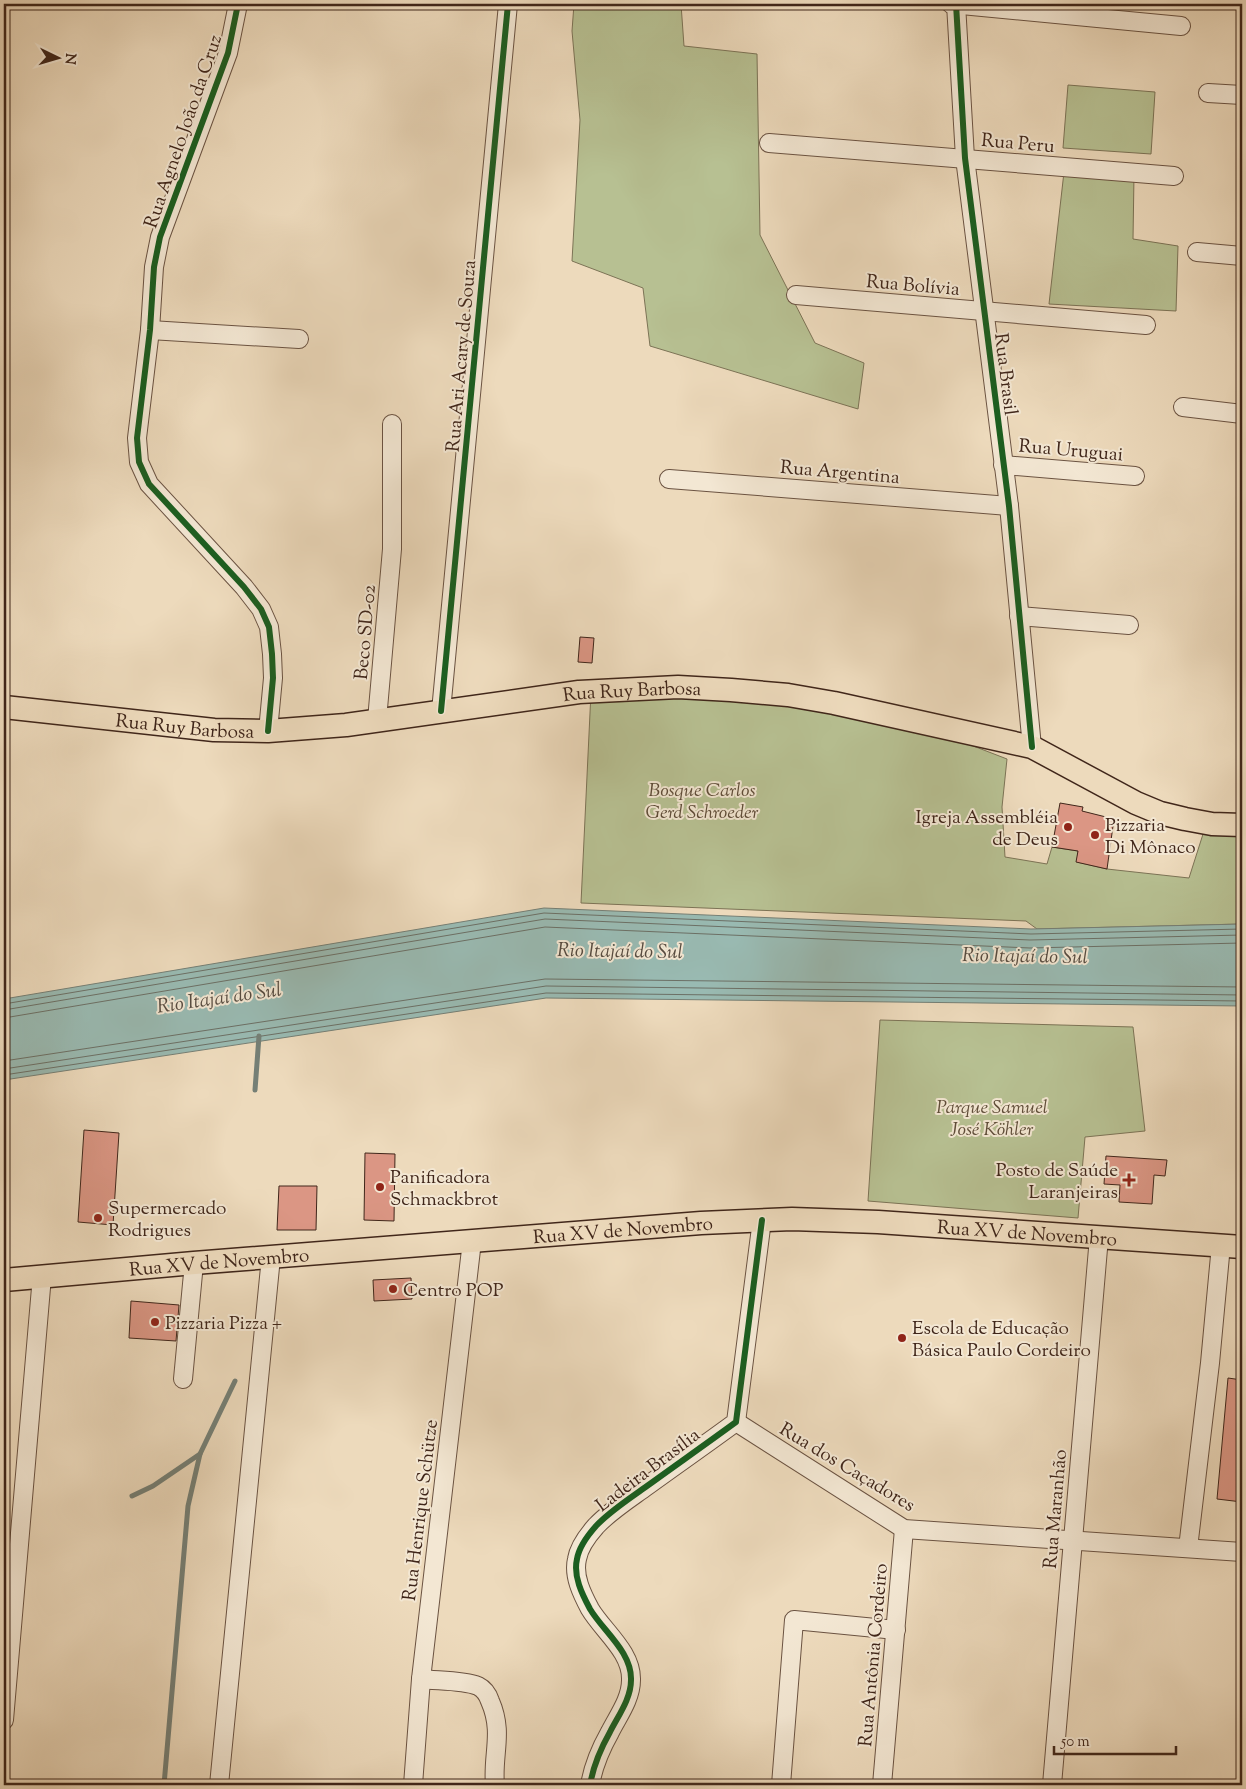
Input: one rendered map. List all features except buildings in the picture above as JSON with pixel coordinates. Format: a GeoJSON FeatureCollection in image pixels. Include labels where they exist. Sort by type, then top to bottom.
{"type":"FeatureCollection","features":[{"type":"Feature","properties":{"kind":"main road","name":"Rua Ruy Barbosa"},"geometry":{"type":"LineString","coordinates":[[4,707],[214,730],[268,731],[302,730],[579,692],[678,687],[788,695],[834,703],[1032,747],[1136,803],[1160,813],[1185,820],[1212,824],[1242,825]]}},
{"type":"Feature","properties":{"kind":"main road","name":"Rua XV de Novembro"},"geometry":{"type":"LineString","coordinates":[[4,1280],[271,1256],[762,1220],[878,1222],[1231,1246]]}},
{"type":"Feature","properties":{"kind":"street","name":"Rua Agnelo João da Cruz"},"geometry":{"type":"LineString","coordinates":[[238,4],[228,53],[160,237],[154,267],[150,330],[137,438],[139,462],[149,484],[244,587],[261,609],[268,628],[272,654],[273,678],[268,731]]}},
{"type":"Feature","properties":{"kind":"street","name":"Rua Ari Acary de Souza"},"geometry":{"type":"LineString","coordinates":[[441,711],[508,4]]}},
{"type":"Feature","properties":{"kind":"street"},"geometry":{"type":"LineString","coordinates":[[951,4],[1181,26]]}},
{"type":"Feature","properties":{"kind":"street","name":"Rua Brasil"},"geometry":{"type":"LineString","coordinates":[[956,4],[965,158],[1008,506],[1032,747]]}},
{"type":"Feature","properties":{"kind":"street"},"geometry":{"type":"LineString","coordinates":[[1208,93],[1242,96]]}},
{"type":"Feature","properties":{"kind":"street","name":"Rua Peru"},"geometry":{"type":"LineString","coordinates":[[769,143],[1174,176]]}},
{"type":"Feature","properties":{"kind":"street"},"geometry":{"type":"LineString","coordinates":[[1197,252],[1242,256]]}},
{"type":"Feature","properties":{"kind":"street","name":"Rua Bolívia"},"geometry":{"type":"LineString","coordinates":[[796,295],[1146,325]]}},
{"type":"Feature","properties":{"kind":"street"},"geometry":{"type":"LineString","coordinates":[[150,330],[299,339]]}},
{"type":"Feature","properties":{"kind":"street"},"geometry":{"type":"LineString","coordinates":[[1183,407],[1242,414]]}},
{"type":"Feature","properties":{"kind":"street","name":"Beco SD-02"},"geometry":{"type":"LineString","coordinates":[[377,720],[392,549],[392,424]]}},
{"type":"Feature","properties":{"kind":"street","name":"Rua Uruguai"},"geometry":{"type":"LineString","coordinates":[[1003,465],[1135,476]]}},
{"type":"Feature","properties":{"kind":"street","name":"Rua Argentina"},"geometry":{"type":"LineString","coordinates":[[669,479],[1008,506]]}},
{"type":"Feature","properties":{"kind":"street"},"geometry":{"type":"LineString","coordinates":[[1019,616],[1128,625]]}},
{"type":"Feature","properties":{"kind":"street"},"geometry":{"type":"LineString","coordinates":[[736,1422],[762,1220]]}},
{"type":"Feature","properties":{"kind":"street","name":"Rua Maranhão"},"geometry":{"type":"LineString","coordinates":[[1052,1785],[1099,1237]]}},
{"type":"Feature","properties":{"kind":"street","name":"Rua Henrique Schütze"},"geometry":{"type":"LineString","coordinates":[[413,1785],[421,1679],[472,1241]]}},
{"type":"Feature","properties":{"kind":"street"},"geometry":{"type":"LineString","coordinates":[[1188,1548],[1210,1363],[1231,1246]]}},
{"type":"Feature","properties":{"kind":"street"},"geometry":{"type":"LineString","coordinates":[[219,1785],[271,1256]]}},
{"type":"Feature","properties":{"kind":"street"},"geometry":{"type":"LineString","coordinates":[[184,1379],[194,1263]]}},
{"type":"Feature","properties":{"kind":"street"},"geometry":{"type":"LineString","coordinates":[[4,1720],[42,1276]]}},
{"type":"Feature","properties":{"kind":"street","name":"Rua dos Caçadores"},"geometry":{"type":"LineString","coordinates":[[736,1422],[904,1529],[1242,1552]]}},
{"type":"Feature","properties":{"kind":"street","name":"Ladeira Brasília"},"geometry":{"type":"LineString","coordinates":[[590,1785],[598,1757],[627,1701],[632,1677],[623,1654],[591,1610],[582,1592],[575,1567],[577,1556],[586,1539],[607,1516],[736,1422]]}},
{"type":"Feature","properties":{"kind":"street","name":"Rua Antônia Cordeiro"},"geometry":{"type":"LineString","coordinates":[[882,1785],[904,1529]]}},
{"type":"Feature","properties":{"kind":"street"},"geometry":{"type":"LineString","coordinates":[[781,1785],[794,1620],[896,1630]]}},
{"type":"Feature","properties":{"kind":"street"},"geometry":{"type":"LineString","coordinates":[[421,1679],[473,1684],[482,1688],[488,1696],[494,1710],[497,1728],[495,1785]]}},
{"type":"Feature","properties":{"kind":"green space"},"geometry":{"type":"Polygon","coordinates":[[[574,4],[681,4],[684,46],[757,54],[760,235],[815,343],[864,363],[858,409],[650,346],[643,288],[572,261],[580,120],[572,31],[574,4]]]}},
{"type":"Feature","properties":{"kind":"green space"},"geometry":{"type":"Polygon","coordinates":[[[1068,85],[1155,92],[1151,154],[1063,148],[1068,85]]]}},
{"type":"Feature","properties":{"kind":"green space"},"geometry":{"type":"Polygon","coordinates":[[[1064,172],[1134,175],[1133,239],[1178,246],[1176,311],[1049,304],[1064,172]]]}},
{"type":"Feature","properties":{"kind":"green space","name":"Bosque Carlos Gerd Schroeder"},"geometry":{"type":"Polygon","coordinates":[[[591,692],[732,693],[924,727],[1007,759],[1002,807],[1005,857],[1047,864],[1052,847],[1078,851],[1077,862],[1107,869],[1189,878],[1204,831],[1242,831],[1242,924],[1037,929],[1026,921],[581,903],[591,692]]]}},
{"type":"Feature","properties":{"kind":"green space","name":"Parque Samuel José Köhler"},"geometry":{"type":"Polygon","coordinates":[[[880,1020],[1133,1027],[1145,1131],[1085,1137],[1078,1218],[868,1201],[880,1020]]]}},
{"type":"Feature","properties":{"kind":"water","name":"Rio Itajaí do Sul"},"geometry":{"type":"Polygon","coordinates":[[[544,908],[1031,929],[1242,924],[1242,1006],[546,998],[4,1080],[4,999],[544,908]]]}},
{"type":"Feature","properties":{"kind":"waterway"},"geometry":{"type":"LineString","coordinates":[[255,1090],[259,1036]]}},
{"type":"Feature","properties":{"kind":"waterway"},"geometry":{"type":"LineString","coordinates":[[132,1496],[153,1486],[200,1454],[235,1381]]}},
{"type":"Feature","properties":{"kind":"waterway"},"geometry":{"type":"LineString","coordinates":[[164,1785],[188,1506],[200,1454]]}},
{"type":"Feature","properties":{"kind":"cycle path"},"geometry":{"type":"LineString","coordinates":[[238,4],[228,53],[160,237],[154,267],[150,330],[137,438],[139,462],[149,484],[244,587],[261,609],[269,627],[272,654],[273,678],[268,731]]}},
{"type":"Feature","properties":{"kind":"cycle path"},"geometry":{"type":"LineString","coordinates":[[441,711],[508,4]]}},
{"type":"Feature","properties":{"kind":"cycle path"},"geometry":{"type":"LineString","coordinates":[[956,4],[965,158],[1009,506],[1032,747]]}},
{"type":"Feature","properties":{"kind":"cycle path"},"geometry":{"type":"LineString","coordinates":[[590,1785],[601,1751],[629,1694],[631,1680],[627,1660],[622,1651],[590,1609],[581,1591],[576,1572],[578,1555],[590,1533],[607,1515],[736,1422],[762,1220]]}},
{"type":"Feature","properties":{"kind":"place","name":"Igreja Assembléia de Deus"},"geometry":{"type":"Point","coordinates":[1068,827]}},
{"type":"Feature","properties":{"kind":"place","name":"Pizzaria Di Mônaco"},"geometry":{"type":"Point","coordinates":[1095,835]}},
{"type":"Feature","properties":{"kind":"place","name":"Posto de Saúde Laranjeiras"},"geometry":{"type":"Point","coordinates":[1129,1180]}},
{"type":"Feature","properties":{"kind":"place","name":"Panificadora Schmackbrot"},"geometry":{"type":"Point","coordinates":[380,1187]}},
{"type":"Feature","properties":{"kind":"place","name":"Supermercado Rodrigues"},"geometry":{"type":"Point","coordinates":[98,1218]}},
{"type":"Feature","properties":{"kind":"place","name":"Centro POP"},"geometry":{"type":"Point","coordinates":[393,1289]}},
{"type":"Feature","properties":{"kind":"place","name":"Pizzaria Pizza +"},"geometry":{"type":"Point","coordinates":[155,1322]}},
{"type":"Feature","properties":{"kind":"place","name":"Escola de Educação Básica Paulo Cordeiro"},"geometry":{"type":"Point","coordinates":[902,1338]}}]}
